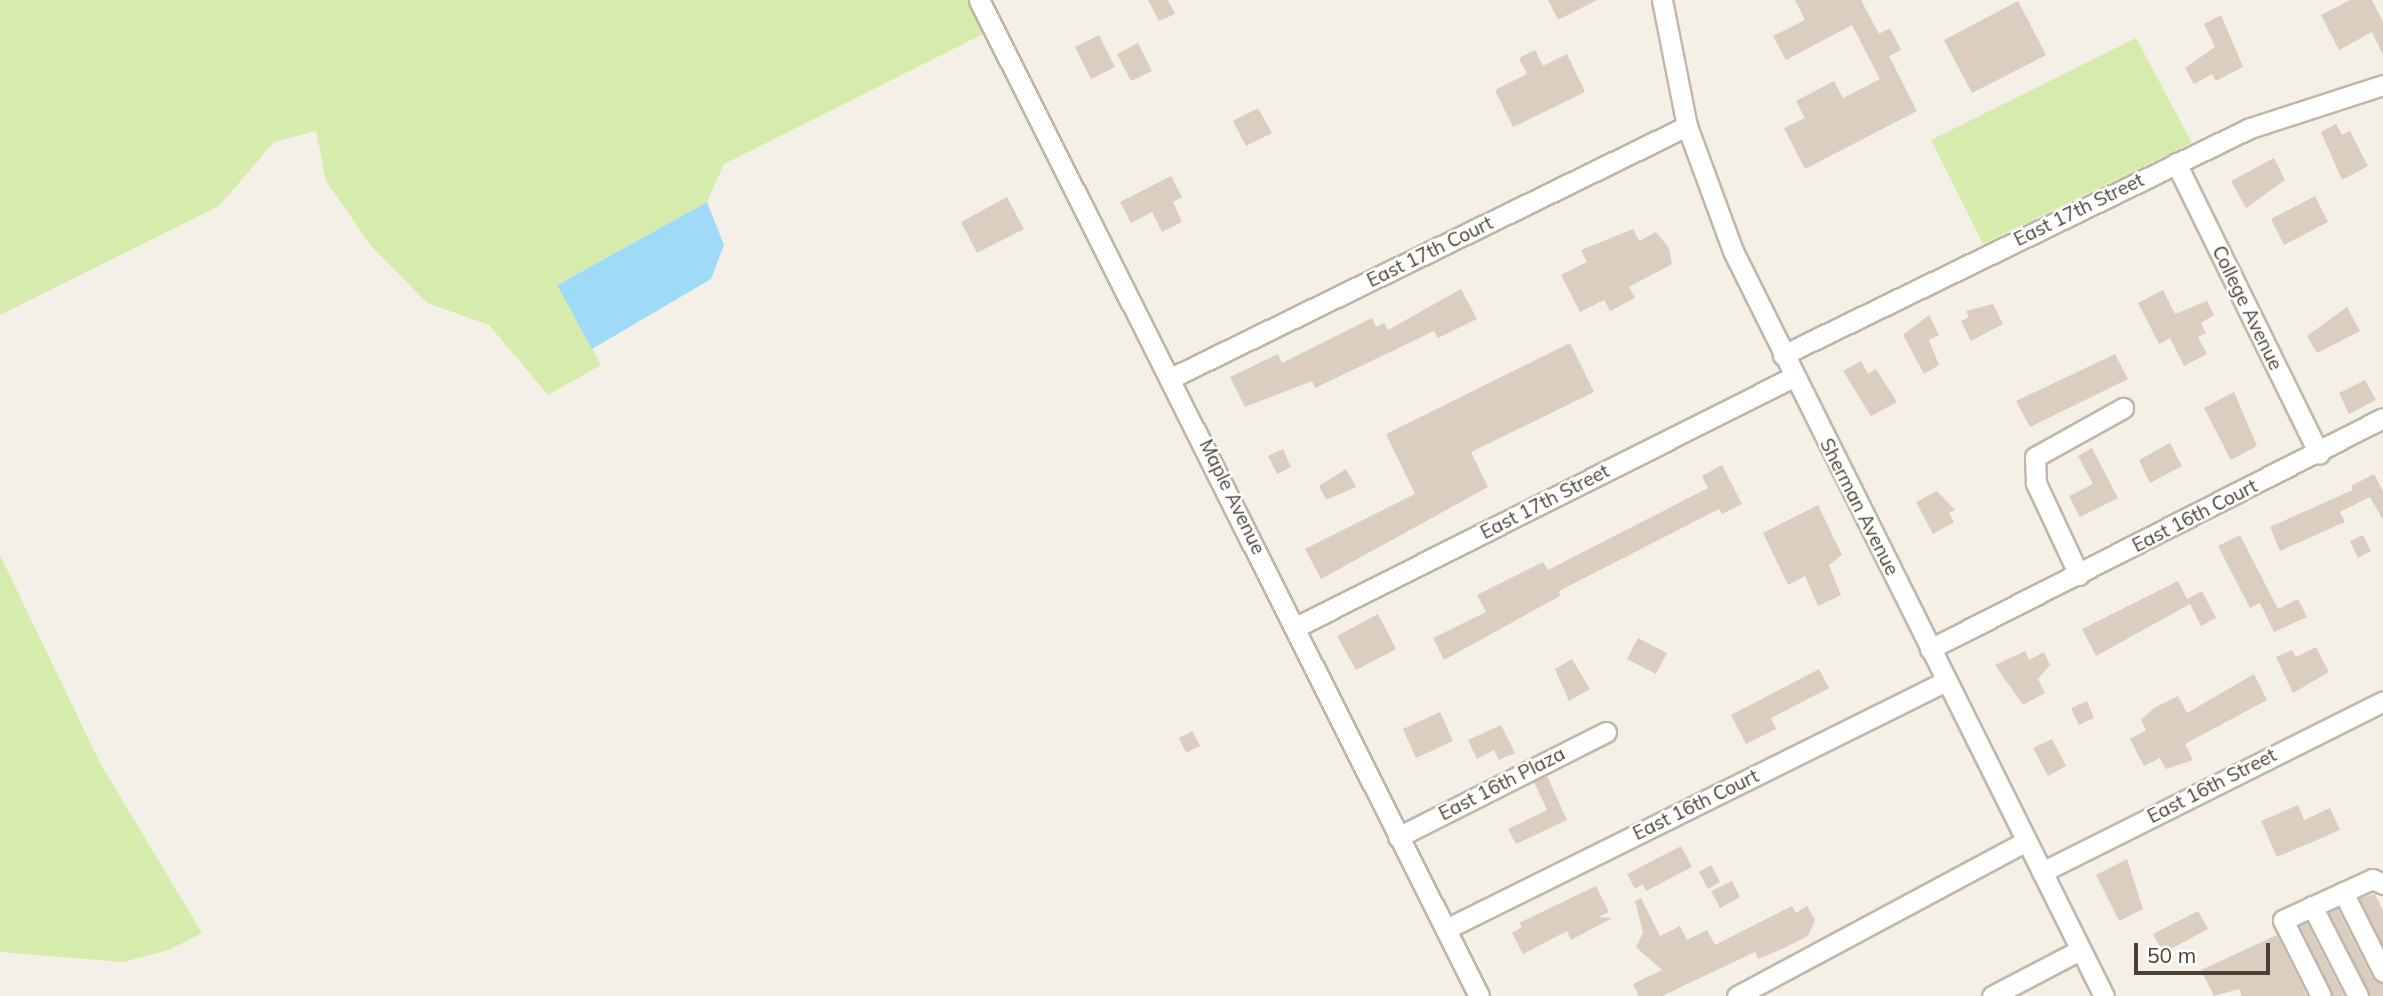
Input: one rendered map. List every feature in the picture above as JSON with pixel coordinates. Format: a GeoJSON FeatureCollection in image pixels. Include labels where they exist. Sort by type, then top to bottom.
{"type":"FeatureCollection","features":[{"type":"Feature","properties":{"kind":"street","name":"Maple Avenue"},"geometry":{"type":"LineString","coordinates":[[979,0],[1172,377],[1479,996]]}},
{"type":"Feature","properties":{"kind":"street","name":"Sherman Avenue"},"geometry":{"type":"LineString","coordinates":[[1662,0],[1687,126],[1732,251],[2104,996]]}},
{"type":"Feature","properties":{"kind":"street","name":"East 17th Street"},"geometry":{"type":"LineString","coordinates":[[1783,355],[2250,128],[2383,85]]}},
{"type":"Feature","properties":{"kind":"street","name":"East 17th Court"},"geometry":{"type":"LineString","coordinates":[[1172,377],[1687,126]]}},
{"type":"Feature","properties":{"kind":"street","name":"College Avenue"},"geometry":{"type":"LineString","coordinates":[[2176,163],[2319,453]]}},
{"type":"Feature","properties":{"kind":"street","name":"East 17th Street"},"geometry":{"type":"LineString","coordinates":[[1296,627],[1793,377]]}},
{"type":"Feature","properties":{"kind":"street"},"geometry":{"type":"LineString","coordinates":[[2079,575],[2036,483],[2035,457],[2123,408]]}},
{"type":"Feature","properties":{"kind":"street","name":"East 16th Court"},"geometry":{"type":"LineString","coordinates":[[1930,649],[2319,453],[2383,418]]}},
{"type":"Feature","properties":{"kind":"street","name":"East 16th Court"},"geometry":{"type":"LineString","coordinates":[[1446,929],[1946,681]]}},
{"type":"Feature","properties":{"kind":"street","name":"East 16th Street"},"geometry":{"type":"LineString","coordinates":[[2042,872],[2383,701]]}},
{"type":"Feature","properties":{"kind":"street","name":"East 16th Plaza"},"geometry":{"type":"LineString","coordinates":[[1398,837],[1606,732]]}},
{"type":"Feature","properties":{"kind":"street"},"geometry":{"type":"LineString","coordinates":[[1737,996],[2026,841]]}},
{"type":"Feature","properties":{"kind":"street"},"geometry":{"type":"LineString","coordinates":[[2320,996],[2283,920],[2372,879],[2383,884]]}},
{"type":"Feature","properties":{"kind":"street"},"geometry":{"type":"LineString","coordinates":[[2343,892],[2383,972]]}},
{"type":"Feature","properties":{"kind":"street"},"geometry":{"type":"LineString","coordinates":[[2312,906],[2358,996]]}},
{"type":"Feature","properties":{"kind":"street"},"geometry":{"type":"LineString","coordinates":[[1992,996],[2025,989],[2080,950]]}},
{"type":"Feature","properties":{"kind":"green space"},"geometry":{"type":"Polygon","coordinates":[[[0,0],[974,0],[989,31],[724,164],[707,202],[558,284],[601,365],[548,395],[489,325],[427,303],[371,246],[326,181],[316,131],[274,142],[219,206],[0,315],[0,0]]]}},
{"type":"Feature","properties":{"kind":"green space"},"geometry":{"type":"Polygon","coordinates":[[[2136,38],[2192,143],[1983,244],[1931,140],[2136,38]]]}},
{"type":"Feature","properties":{"kind":"green space"},"geometry":{"type":"Polygon","coordinates":[[[0,555],[100,763],[202,933],[169,950],[123,962],[0,952],[0,555]]]}},
{"type":"Feature","properties":{"kind":"water"},"geometry":{"type":"Polygon","coordinates":[[[707,202],[724,245],[711,279],[592,349],[557,285],[707,202]]]}},
{"type":"Feature","properties":{"kind":"building"},"geometry":{"type":"Polygon","coordinates":[[[1148,0],[1168,0],[1175,14],[1159,21],[1148,0]]]}},
{"type":"Feature","properties":{"kind":"building"},"geometry":{"type":"Polygon","coordinates":[[[1548,0],[1597,0],[1558,20],[1548,0]]]}},
{"type":"Feature","properties":{"kind":"building"},"geometry":{"type":"Polygon","coordinates":[[[1795,0],[1861,0],[1879,34],[1890,28],[1901,50],[1889,56],[1917,111],[1805,169],[1784,128],[1805,118],[1796,101],[1834,81],[1843,98],[1880,79],[1852,25],[1786,60],[1773,36],[1805,20],[1795,0]]]}},
{"type":"Feature","properties":{"kind":"building"},"geometry":{"type":"Polygon","coordinates":[[[2350,0],[2372,0],[2383,22],[2383,55],[2372,32],[2339,50],[2321,15],[2350,0]]]}},
{"type":"Feature","properties":{"kind":"building"},"geometry":{"type":"Polygon","coordinates":[[[2018,1],[2046,55],[1972,93],[1944,40],[2018,1]]]}},
{"type":"Feature","properties":{"kind":"building"},"geometry":{"type":"Polygon","coordinates":[[[2221,15],[2243,67],[2216,81],[2212,74],[2194,84],[2185,68],[2215,47],[2204,24],[2221,15]]]}},
{"type":"Feature","properties":{"kind":"building"},"geometry":{"type":"Polygon","coordinates":[[[1099,35],[1115,67],[1091,79],[1075,47],[1099,35]]]}},
{"type":"Feature","properties":{"kind":"building"},"geometry":{"type":"Polygon","coordinates":[[[1138,43],[1152,71],[1131,81],[1117,54],[1138,43]]]}},
{"type":"Feature","properties":{"kind":"building"},"geometry":{"type":"Polygon","coordinates":[[[1535,50],[1543,66],[1567,54],[1585,92],[1513,127],[1495,90],[1527,74],[1519,58],[1535,50]]]}},
{"type":"Feature","properties":{"kind":"building"},"geometry":{"type":"Polygon","coordinates":[[[1258,108],[1272,133],[1246,146],[1233,121],[1258,108]]]}},
{"type":"Feature","properties":{"kind":"building"},"geometry":{"type":"Polygon","coordinates":[[[2336,124],[2342,135],[2350,131],[2368,166],[2342,180],[2321,132],[2336,124]]]}},
{"type":"Feature","properties":{"kind":"building"},"geometry":{"type":"Polygon","coordinates":[[[2274,158],[2285,180],[2246,208],[2231,181],[2274,158]]]}},
{"type":"Feature","properties":{"kind":"building"},"geometry":{"type":"Polygon","coordinates":[[[1171,176],[1182,197],[1173,202],[1182,222],[1162,232],[1152,212],[1131,223],[1120,202],[1171,176]]]}},
{"type":"Feature","properties":{"kind":"building"},"geometry":{"type":"Polygon","coordinates":[[[2315,196],[2328,222],[2284,245],[2271,219],[2315,196]]]}},
{"type":"Feature","properties":{"kind":"building"},"geometry":{"type":"Polygon","coordinates":[[[1007,197],[1024,229],[977,253],[961,222],[1007,197]]]}},
{"type":"Feature","properties":{"kind":"building"},"geometry":{"type":"Polygon","coordinates":[[[1633,229],[1639,241],[1656,232],[1669,248],[1672,264],[1629,287],[1635,298],[1610,311],[1604,300],[1580,312],[1561,275],[1587,262],[1581,250],[1633,229]]]}},
{"type":"Feature","properties":{"kind":"building"},"geometry":{"type":"Polygon","coordinates":[[[1461,289],[1477,319],[1438,338],[1434,331],[1315,388],[1312,381],[1245,407],[1230,377],[1278,354],[1282,363],[1372,318],[1376,327],[1384,323],[1388,330],[1461,289]]]}},
{"type":"Feature","properties":{"kind":"building"},"geometry":{"type":"Polygon","coordinates":[[[2163,290],[2175,314],[2207,301],[2214,315],[2201,323],[2206,333],[2198,337],[2207,354],[2184,366],[2170,338],[2159,344],[2138,303],[2163,290]]]}},
{"type":"Feature","properties":{"kind":"building"},"geometry":{"type":"Polygon","coordinates":[[[1993,304],[2003,324],[1971,341],[1961,321],[1969,317],[1966,311],[1993,304]]]}},
{"type":"Feature","properties":{"kind":"building"},"geometry":{"type":"Polygon","coordinates":[[[2347,307],[2360,331],[2317,353],[2307,336],[2347,307]]]}},
{"type":"Feature","properties":{"kind":"building"},"geometry":{"type":"Polygon","coordinates":[[[1929,315],[1939,335],[1929,340],[1939,365],[1924,374],[1903,335],[1929,315]]]}},
{"type":"Feature","properties":{"kind":"building"},"geometry":{"type":"Polygon","coordinates":[[[1570,343],[1594,392],[1471,452],[1488,487],[1321,579],[1305,549],[1415,494],[1386,434],[1570,343]]]}},
{"type":"Feature","properties":{"kind":"building"},"geometry":{"type":"Polygon","coordinates":[[[2115,354],[2128,379],[2030,427],[2016,401],[2115,354]]]}},
{"type":"Feature","properties":{"kind":"building"},"geometry":{"type":"Polygon","coordinates":[[[1861,361],[1868,374],[1876,369],[1897,402],[1871,416],[1843,371],[1861,361]]]}},
{"type":"Feature","properties":{"kind":"building"},"geometry":{"type":"Polygon","coordinates":[[[2365,380],[2376,400],[2349,414],[2339,393],[2365,380]]]}},
{"type":"Feature","properties":{"kind":"building"},"geometry":{"type":"Polygon","coordinates":[[[2234,392],[2257,446],[2231,460],[2204,408],[2234,392]]]}},
{"type":"Feature","properties":{"kind":"building"},"geometry":{"type":"Polygon","coordinates":[[[2170,443],[2182,466],[2150,483],[2139,460],[2170,443]]]}},
{"type":"Feature","properties":{"kind":"building"},"geometry":{"type":"Polygon","coordinates":[[[2092,448],[2118,498],[2080,517],[2069,496],[2093,484],[2078,456],[2092,448]]]}},
{"type":"Feature","properties":{"kind":"building"},"geometry":{"type":"Polygon","coordinates":[[[1283,449],[1291,467],[1277,474],[1268,456],[1283,449]]]}},
{"type":"Feature","properties":{"kind":"building"},"geometry":{"type":"Polygon","coordinates":[[[1722,465],[1742,504],[1722,514],[1719,509],[1559,591],[1560,596],[1444,660],[1433,638],[1486,612],[1477,595],[1543,562],[1548,570],[1708,488],[1702,476],[1722,465]]]}},
{"type":"Feature","properties":{"kind":"building"},"geometry":{"type":"Polygon","coordinates":[[[1346,469],[1356,487],[1326,500],[1319,486],[1346,469]]]}},
{"type":"Feature","properties":{"kind":"building"},"geometry":{"type":"Polygon","coordinates":[[[2374,474],[2383,491],[2383,520],[2370,497],[2340,512],[2345,522],[2280,551],[2270,527],[2353,490],[2351,486],[2374,474]]]}},
{"type":"Feature","properties":{"kind":"building"},"geometry":{"type":"Polygon","coordinates":[[[1937,491],[1955,510],[1949,513],[1954,522],[1933,534],[1916,502],[1937,491]]]}},
{"type":"Feature","properties":{"kind":"building"},"geometry":{"type":"Polygon","coordinates":[[[1818,505],[1842,555],[1829,565],[1841,595],[1818,606],[1805,576],[1788,585],[1763,533],[1818,505]]]}},
{"type":"Feature","properties":{"kind":"building"},"geometry":{"type":"Polygon","coordinates":[[[2240,535],[2278,609],[2298,599],[2307,617],[2274,632],[2260,603],[2250,608],[2218,546],[2240,535]]]}},
{"type":"Feature","properties":{"kind":"building"},"geometry":{"type":"Polygon","coordinates":[[[2363,535],[2371,551],[2358,558],[2350,541],[2363,535]]]}},
{"type":"Feature","properties":{"kind":"building"},"geometry":{"type":"Polygon","coordinates":[[[2178,581],[2187,599],[2202,591],[2216,618],[2201,626],[2190,604],[2096,656],[2082,629],[2178,581]]]}},
{"type":"Feature","properties":{"kind":"building"},"geometry":{"type":"Polygon","coordinates":[[[1378,614],[1396,649],[1356,670],[1337,636],[1378,614]]]}},
{"type":"Feature","properties":{"kind":"building"},"geometry":{"type":"Polygon","coordinates":[[[1638,638],[1667,653],[1656,674],[1627,659],[1638,638]]]}},
{"type":"Feature","properties":{"kind":"building"},"geometry":{"type":"Polygon","coordinates":[[[2316,647],[2329,672],[2293,693],[2276,657],[2292,650],[2296,657],[2316,647]]]}},
{"type":"Feature","properties":{"kind":"building"},"geometry":{"type":"Polygon","coordinates":[[[2025,651],[2029,660],[2044,652],[2050,665],[2038,679],[2045,693],[2023,705],[1995,665],[2025,651]]]}},
{"type":"Feature","properties":{"kind":"building"},"geometry":{"type":"Polygon","coordinates":[[[1572,659],[1590,689],[1569,701],[1555,669],[1572,659]]]}},
{"type":"Feature","properties":{"kind":"building"},"geometry":{"type":"Polygon","coordinates":[[[1819,669],[1829,688],[1771,718],[1776,729],[1746,744],[1731,715],[1819,669]]]}},
{"type":"Feature","properties":{"kind":"building"},"geometry":{"type":"Polygon","coordinates":[[[2254,674],[2267,700],[2185,744],[2193,760],[2166,769],[2160,758],[2144,766],[2130,739],[2146,730],[2141,720],[2154,708],[2178,696],[2187,713],[2254,674]]]}},
{"type":"Feature","properties":{"kind":"building"},"geometry":{"type":"Polygon","coordinates":[[[2087,701],[2094,718],[2079,725],[2071,708],[2087,701]]]}},
{"type":"Feature","properties":{"kind":"building"},"geometry":{"type":"Polygon","coordinates":[[[1440,712],[1453,741],[1416,758],[1403,729],[1440,712]]]}},
{"type":"Feature","properties":{"kind":"building"},"geometry":{"type":"Polygon","coordinates":[[[1501,725],[1515,753],[1499,760],[1494,750],[1477,759],[1468,740],[1501,725]]]}},
{"type":"Feature","properties":{"kind":"building"},"geometry":{"type":"Polygon","coordinates":[[[1192,731],[1200,746],[1186,753],[1179,738],[1192,731]]]}},
{"type":"Feature","properties":{"kind":"building"},"geometry":{"type":"Polygon","coordinates":[[[2052,739],[2066,766],[2048,776],[2033,748],[2052,739]]]}},
{"type":"Feature","properties":{"kind":"building"},"geometry":{"type":"Polygon","coordinates":[[[1547,776],[1567,820],[1516,844],[1508,829],[1547,810],[1534,782],[1547,776]]]}},
{"type":"Feature","properties":{"kind":"building"},"geometry":{"type":"Polygon","coordinates":[[[2298,805],[2304,820],[2330,808],[2340,830],[2277,857],[2261,821],[2298,805]]]}},
{"type":"Feature","properties":{"kind":"building"},"geometry":{"type":"Polygon","coordinates":[[[1681,846],[1692,867],[1646,891],[1643,884],[1635,889],[1627,874],[1681,846]]]}},
{"type":"Feature","properties":{"kind":"building"},"geometry":{"type":"Polygon","coordinates":[[[2127,859],[2143,909],[2119,921],[2096,875],[2127,859]]]}},
{"type":"Feature","properties":{"kind":"building"},"geometry":{"type":"Polygon","coordinates":[[[1711,865],[1720,882],[1708,889],[1699,872],[1711,865]]]}},
{"type":"Feature","properties":{"kind":"building"},"geometry":{"type":"Polygon","coordinates":[[[1732,881],[1740,897],[1720,908],[1711,891],[1732,881]]]}},
{"type":"Feature","properties":{"kind":"building"},"geometry":{"type":"Polygon","coordinates":[[[1596,886],[1609,912],[1599,917],[1612,918],[1571,940],[1567,931],[1523,954],[1512,933],[1522,927],[1519,923],[1596,886]]]}},
{"type":"Feature","properties":{"kind":"building"},"geometry":{"type":"Polygon","coordinates":[[[2375,894],[2383,911],[2383,945],[2360,898],[2375,894]]]}},
{"type":"Feature","properties":{"kind":"building"},"geometry":{"type":"Polygon","coordinates":[[[1641,898],[1660,936],[1680,926],[1687,940],[1707,930],[1715,945],[1792,906],[1796,913],[1807,906],[1815,920],[1808,936],[1784,948],[1758,959],[1755,952],[1662,996],[1639,996],[1633,984],[1662,970],[1636,947],[1643,933],[1635,901],[1641,898]]]}},
{"type":"Feature","properties":{"kind":"building"},"geometry":{"type":"Polygon","coordinates":[[[2337,908],[2372,977],[2383,984],[2383,996],[2370,996],[2329,912],[2337,908]]]}},
{"type":"Feature","properties":{"kind":"building"},"geometry":{"type":"Polygon","coordinates":[[[2198,911],[2208,929],[2163,953],[2153,934],[2198,911]]]}},
{"type":"Feature","properties":{"kind":"building"},"geometry":{"type":"Polygon","coordinates":[[[2307,923],[2344,996],[2333,996],[2300,926],[2307,923]]]}},
{"type":"Feature","properties":{"kind":"building"},"geometry":{"type":"Polygon","coordinates":[[[2277,935],[2307,996],[2242,996],[2239,989],[2214,996],[2201,970],[2277,935]]]}}]}
